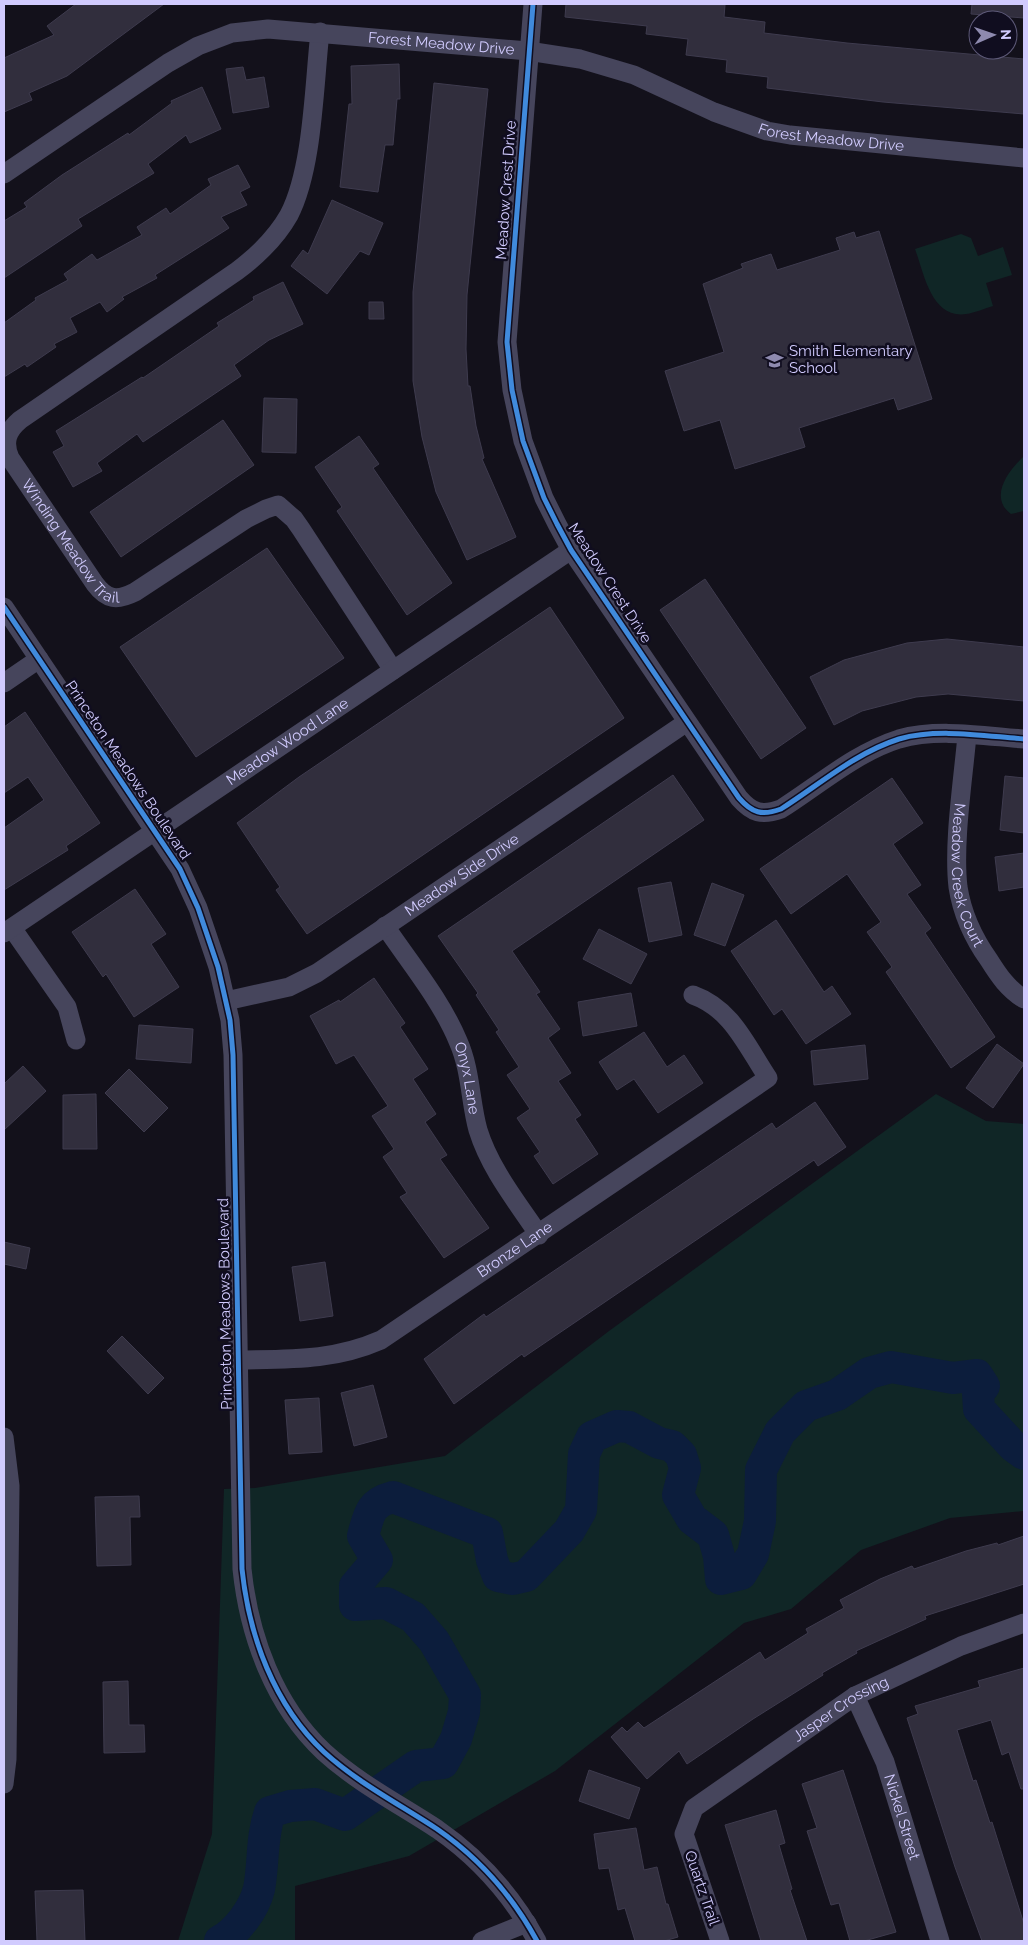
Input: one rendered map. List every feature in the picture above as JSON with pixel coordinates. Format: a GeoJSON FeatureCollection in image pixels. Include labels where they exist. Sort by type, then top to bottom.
{"type":"FeatureCollection","features":[{"type":"Feature","properties":{"kind":"street","name":"Meadow Crest Drive"},"geometry":{"type":"LineString","coordinates":[[533,4],[528,52],[508,350],[512,390],[524,441],[544,498],[571,550],[739,798],[750,810],[760,814],[781,809],[848,763],[885,744],[914,736],[967,735]]}},
{"type":"Feature","properties":{"kind":"street","name":"Forest Meadow Drive"},"geometry":{"type":"LineString","coordinates":[[4,174],[168,62],[213,39],[249,30],[286,29],[528,52],[580,59],[617,69],[714,112],[766,131],[1024,158]]}},
{"type":"Feature","properties":{"kind":"street","name":"Winding Meadow Trail"},"geometry":{"type":"LineString","coordinates":[[320,32],[305,167],[296,200],[281,228],[260,252],[238,271],[20,420],[8,432],[6,442],[10,458],[101,592],[112,599],[121,598],[135,592],[246,520],[266,508],[278,505],[294,519],[301,529],[393,670]]}},
{"type":"Feature","properties":{"kind":"street","name":"Meadow Wood Lane"},"geometry":{"type":"LineString","coordinates":[[8,930],[571,550]]}},
{"type":"Feature","properties":{"kind":"street","name":"Princeton Meadows Boulevard"},"geometry":{"type":"LineString","coordinates":[[4,607],[180,869],[198,908],[212,947],[226,1001],[233,1055],[242,1569],[249,1614],[260,1653],[278,1690],[306,1733],[354,1776],[470,1855],[500,1887],[527,1923],[537,1941]]}},
{"type":"Feature","properties":{"kind":"street"},"geometry":{"type":"LineString","coordinates":[[4,683],[39,659]]}},
{"type":"Feature","properties":{"kind":"street","name":"Meadow Side Drive"},"geometry":{"type":"LineString","coordinates":[[226,1001],[268,994],[304,981],[687,722]]}},
{"type":"Feature","properties":{"kind":"street"},"geometry":{"type":"LineString","coordinates":[[967,735],[1024,739]]}},
{"type":"Feature","properties":{"kind":"street","name":"Meadow Creek Court"},"geometry":{"type":"LineString","coordinates":[[967,735],[957,859],[959,889],[968,921],[982,951],[1004,984],[1024,999]]}},
{"type":"Feature","properties":{"kind":"street","name":"Onyx Lane"},"geometry":{"type":"LineString","coordinates":[[385,926],[448,1020],[458,1039],[463,1053],[474,1114],[485,1148],[501,1178],[539,1235]]}},
{"type":"Feature","properties":{"kind":"street"},"geometry":{"type":"LineString","coordinates":[[8,930],[67,1007],[76,1040]]}},
{"type":"Feature","properties":{"kind":"street","name":"Bronze Lane"},"geometry":{"type":"LineString","coordinates":[[239,1360],[318,1358],[343,1354],[369,1345],[395,1332],[768,1078],[727,1015],[707,1000],[693,995]]}},
{"type":"Feature","properties":{"kind":"street"},"geometry":{"type":"LineString","coordinates":[[4,1437],[10,1486],[7,1759],[4,1784]]}},
{"type":"Feature","properties":{"kind":"street","name":"Jasper Crossing"},"geometry":{"type":"LineString","coordinates":[[684,1834],[694,1808],[855,1696],[961,1646],[1024,1622]]}},
{"type":"Feature","properties":{"kind":"street","name":"Nickel Street"},"geometry":{"type":"LineString","coordinates":[[855,1696],[885,1762],[940,1941]]}},
{"type":"Feature","properties":{"kind":"street","name":"Quartz Trail"},"geometry":{"type":"LineString","coordinates":[[684,1834],[720,1941]]}},
{"type":"Feature","properties":{"kind":"street"},"geometry":{"type":"LineString","coordinates":[[482,1941],[527,1923]]}},
{"type":"Feature","properties":{"kind":"green space"},"geometry":{"type":"Polygon","coordinates":[[[961,234],[971,238],[978,256],[1003,247],[1012,275],[986,283],[993,306],[973,313],[954,314],[937,302],[931,292],[915,249],[961,234]]]}},
{"type":"Feature","properties":{"kind":"green space"},"geometry":{"type":"Polygon","coordinates":[[[1024,456],[1024,511],[1011,514],[1004,507],[1001,500],[1001,492],[1007,476],[1024,456]]]}},
{"type":"Feature","properties":{"kind":"green space"},"geometry":{"type":"Polygon","coordinates":[[[936,1094],[986,1121],[1024,1124],[1024,1511],[950,1518],[861,1550],[791,1609],[744,1623],[555,1771],[409,1856],[295,1886],[295,1941],[178,1941],[212,1834],[224,1489],[255,1488],[445,1456],[609,1331],[936,1094]]]}},
{"type":"Feature","properties":{"kind":"building"},"geometry":{"type":"Polygon","coordinates":[[[76,4],[164,4],[67,76],[29,93],[32,100],[4,112],[4,58],[54,35],[47,26],[76,4]]]}},
{"type":"Feature","properties":{"kind":"building"},"geometry":{"type":"Polygon","coordinates":[[[566,4],[725,5],[724,17],[765,22],[764,33],[968,54],[968,60],[1024,59],[1024,114],[883,102],[767,88],[768,77],[726,72],[727,60],[686,55],[688,39],[646,34],[647,26],[565,17],[566,4]]]}},
{"type":"Feature","properties":{"kind":"building"},"geometry":{"type":"Polygon","coordinates":[[[972,4],[1024,4],[1024,18],[1018,18],[1018,10],[971,10],[972,4]]]}},
{"type":"Feature","properties":{"kind":"building"},"geometry":{"type":"Polygon","coordinates":[[[399,64],[400,99],[397,99],[393,145],[385,145],[378,192],[340,187],[349,104],[352,104],[351,66],[399,64]]]}},
{"type":"Feature","properties":{"kind":"building"},"geometry":{"type":"Polygon","coordinates":[[[243,67],[246,80],[264,77],[269,107],[233,113],[226,69],[243,67]]]}},
{"type":"Feature","properties":{"kind":"building"},"geometry":{"type":"Polygon","coordinates":[[[434,83],[488,89],[467,295],[466,349],[468,386],[470,386],[476,426],[484,458],[482,459],[516,537],[467,560],[436,492],[422,437],[413,381],[413,292],[434,83]]]}},
{"type":"Feature","properties":{"kind":"building"},"geometry":{"type":"Polygon","coordinates":[[[202,87],[221,129],[190,143],[186,135],[148,164],[154,173],[78,219],[82,226],[4,278],[4,221],[27,207],[24,203],[62,175],[128,133],[129,135],[172,103],[171,101],[202,87]]]}},
{"type":"Feature","properties":{"kind":"building"},"geometry":{"type":"Polygon","coordinates":[[[238,165],[250,187],[240,192],[247,205],[221,217],[229,228],[155,275],[157,278],[122,297],[124,299],[107,312],[100,302],[70,318],[77,332],[54,344],[56,347],[27,367],[25,364],[4,377],[4,323],[36,300],[35,298],[68,280],[64,274],[92,254],[97,260],[142,235],[137,227],[166,208],[170,214],[211,185],[208,179],[238,165]]]}},
{"type":"Feature","properties":{"kind":"building"},"geometry":{"type":"Polygon","coordinates":[[[332,200],[383,223],[369,255],[360,251],[327,294],[291,266],[303,250],[308,254],[332,200]]]}},
{"type":"Feature","properties":{"kind":"building"},"geometry":{"type":"Polygon","coordinates":[[[879,231],[932,399],[898,410],[894,398],[799,428],[805,447],[735,469],[720,420],[684,431],[665,371],[724,352],[703,284],[743,268],[741,264],[771,254],[777,270],[840,250],[836,238],[854,232],[856,238],[879,231]]]}},
{"type":"Feature","properties":{"kind":"building"},"geometry":{"type":"Polygon","coordinates":[[[283,282],[303,324],[269,340],[234,365],[241,376],[143,442],[137,434],[97,463],[102,471],[73,487],[53,452],[64,446],[56,431],[143,378],[219,326],[217,323],[254,300],[253,297],[283,282]]]}},
{"type":"Feature","properties":{"kind":"building"},"geometry":{"type":"Polygon","coordinates":[[[369,302],[383,302],[384,319],[369,319],[369,302]]]}},
{"type":"Feature","properties":{"kind":"building"},"geometry":{"type":"Polygon","coordinates":[[[264,398],[297,399],[296,453],[262,452],[264,398]]]}},
{"type":"Feature","properties":{"kind":"building"},"geometry":{"type":"Polygon","coordinates":[[[223,420],[254,465],[121,557],[90,512],[223,420]]]}},
{"type":"Feature","properties":{"kind":"building"},"geometry":{"type":"Polygon","coordinates":[[[359,436],[379,464],[373,468],[452,583],[407,615],[337,511],[342,507],[315,467],[359,436]]]}},
{"type":"Feature","properties":{"kind":"building"},"geometry":{"type":"Polygon","coordinates":[[[267,548],[344,658],[196,757],[120,647],[267,548]]]}},
{"type":"Feature","properties":{"kind":"building"},"geometry":{"type":"Polygon","coordinates":[[[705,579],[806,728],[761,759],[660,610],[705,579]]]}},
{"type":"Feature","properties":{"kind":"building"},"geometry":{"type":"Polygon","coordinates":[[[550,607],[624,718],[307,934],[276,890],[280,887],[237,823],[299,777],[550,607]]]}},
{"type":"Feature","properties":{"kind":"building"},"geometry":{"type":"Polygon","coordinates":[[[947,639],[1024,647],[1024,701],[948,694],[916,697],[862,711],[834,725],[810,677],[844,660],[907,643],[947,639]]]}},
{"type":"Feature","properties":{"kind":"building"},"geometry":{"type":"Polygon","coordinates":[[[25,712],[100,823],[66,846],[68,850],[4,890],[4,828],[44,800],[28,777],[4,793],[4,727],[25,712]]]}},
{"type":"Feature","properties":{"kind":"building"},"geometry":{"type":"Polygon","coordinates":[[[673,775],[704,820],[512,951],[540,992],[536,994],[560,1029],[548,1038],[571,1073],[558,1081],[581,1115],[575,1119],[598,1154],[553,1184],[534,1156],[540,1152],[517,1118],[530,1109],[507,1075],[519,1067],[496,1032],[499,1030],[476,995],[478,993],[438,936],[673,775]]]}},
{"type":"Feature","properties":{"kind":"building"},"geometry":{"type":"Polygon","coordinates":[[[1005,776],[1024,778],[1024,833],[1000,830],[1005,776]]]}},
{"type":"Feature","properties":{"kind":"building"},"geometry":{"type":"Polygon","coordinates":[[[892,778],[923,823],[893,844],[921,885],[907,894],[931,928],[925,933],[995,1037],[951,1068],[886,972],[892,967],[867,932],[881,922],[847,874],[791,914],[760,869],[892,778]]]}},
{"type":"Feature","properties":{"kind":"building"},"geometry":{"type":"Polygon","coordinates":[[[1024,853],[1024,887],[999,891],[995,857],[1024,853]]]}},
{"type":"Feature","properties":{"kind":"building"},"geometry":{"type":"Polygon","coordinates":[[[671,882],[682,935],[649,942],[638,888],[671,882]]]}},
{"type":"Feature","properties":{"kind":"building"},"geometry":{"type":"Polygon","coordinates":[[[712,883],[744,895],[725,946],[694,935],[712,883]]]}},
{"type":"Feature","properties":{"kind":"building"},"geometry":{"type":"Polygon","coordinates":[[[135,889],[166,934],[151,944],[179,987],[134,1017],[106,974],[103,977],[72,932],[135,889]]]}},
{"type":"Feature","properties":{"kind":"building"},"geometry":{"type":"Polygon","coordinates":[[[776,920],[824,992],[832,986],[851,1014],[806,1044],[782,1009],[774,1015],[731,951],[776,920]]]}},
{"type":"Feature","properties":{"kind":"building"},"geometry":{"type":"Polygon","coordinates":[[[599,929],[647,954],[631,984],[583,959],[599,929]]]}},
{"type":"Feature","properties":{"kind":"building"},"geometry":{"type":"Polygon","coordinates":[[[374,978],[405,1023],[400,1027],[428,1069],[413,1079],[436,1114],[425,1122],[447,1155],[440,1159],[489,1228],[444,1258],[400,1197],[407,1193],[383,1157],[394,1149],[372,1116],[388,1106],[354,1055],[336,1064],[310,1016],[339,1000],[340,1002],[374,978]]]}},
{"type":"Feature","properties":{"kind":"building"},"geometry":{"type":"Polygon","coordinates":[[[631,993],[637,1026],[583,1036],[578,1002],[631,993]]]}},
{"type":"Feature","properties":{"kind":"building"},"geometry":{"type":"Polygon","coordinates":[[[139,1025],[193,1029],[191,1063],[136,1059],[139,1025]]]}},
{"type":"Feature","properties":{"kind":"building"},"geometry":{"type":"Polygon","coordinates":[[[644,1032],[667,1067],[684,1055],[703,1083],[658,1113],[634,1079],[617,1090],[599,1062],[644,1032]]]}},
{"type":"Feature","properties":{"kind":"building"},"geometry":{"type":"Polygon","coordinates":[[[997,1044],[1024,1064],[993,1108],[966,1088],[997,1044]]]}},
{"type":"Feature","properties":{"kind":"building"},"geometry":{"type":"Polygon","coordinates":[[[865,1045],[868,1079],[814,1085],[811,1051],[865,1045]]]}},
{"type":"Feature","properties":{"kind":"building"},"geometry":{"type":"Polygon","coordinates":[[[23,1066],[46,1091],[4,1130],[4,1084],[23,1066]]]}},
{"type":"Feature","properties":{"kind":"building"},"geometry":{"type":"Polygon","coordinates":[[[129,1069],[168,1108],[144,1132],[105,1093],[129,1069]]]}},
{"type":"Feature","properties":{"kind":"building"},"geometry":{"type":"Polygon","coordinates":[[[96,1094],[97,1149],[63,1149],[63,1095],[96,1094]]]}},
{"type":"Feature","properties":{"kind":"building"},"geometry":{"type":"Polygon","coordinates":[[[815,1102],[846,1147],[818,1166],[814,1160],[524,1357],[522,1354],[454,1404],[424,1359],[484,1314],[486,1317],[772,1123],[776,1129],[815,1102]]]}},
{"type":"Feature","properties":{"kind":"building"},"geometry":{"type":"Polygon","coordinates":[[[4,1242],[30,1248],[26,1269],[4,1264],[4,1242]]]}},
{"type":"Feature","properties":{"kind":"building"},"geometry":{"type":"Polygon","coordinates":[[[325,1262],[333,1316],[300,1321],[292,1267],[325,1262]]]}},
{"type":"Feature","properties":{"kind":"building"},"geometry":{"type":"Polygon","coordinates":[[[122,1336],[164,1378],[148,1394],[107,1351],[122,1336]]]}},
{"type":"Feature","properties":{"kind":"building"},"geometry":{"type":"Polygon","coordinates":[[[373,1385],[387,1437],[354,1446],[341,1393],[373,1385]]]}},
{"type":"Feature","properties":{"kind":"building"},"geometry":{"type":"Polygon","coordinates":[[[319,1398],[322,1452],[289,1454],[285,1400],[319,1398]]]}},
{"type":"Feature","properties":{"kind":"building"},"geometry":{"type":"Polygon","coordinates":[[[139,1496],[140,1517],[130,1517],[131,1565],[97,1566],[95,1497],[139,1496]]]}},
{"type":"Feature","properties":{"kind":"building"},"geometry":{"type":"Polygon","coordinates":[[[1024,1536],[1024,1584],[925,1616],[926,1619],[856,1651],[857,1653],[822,1673],[823,1675],[753,1719],[687,1764],[679,1751],[647,1779],[611,1737],[622,1727],[627,1732],[638,1722],[644,1728],[760,1652],[765,1660],[808,1633],[806,1629],[844,1608],[840,1600],[880,1579],[912,1566],[914,1569],[966,1551],[997,1543],[998,1545],[1024,1536]]]}},
{"type":"Feature","properties":{"kind":"building"},"geometry":{"type":"Polygon","coordinates":[[[1024,1668],[1024,1789],[1021,1789],[1009,1752],[1002,1755],[991,1720],[957,1730],[973,1781],[976,1780],[990,1823],[992,1822],[1024,1924],[1024,1941],[982,1941],[955,1867],[907,1718],[918,1714],[915,1706],[980,1687],[978,1681],[1024,1668]]]}},
{"type":"Feature","properties":{"kind":"building"},"geometry":{"type":"Polygon","coordinates":[[[128,1681],[129,1725],[144,1725],[145,1752],[104,1753],[103,1682],[128,1681]]]}},
{"type":"Feature","properties":{"kind":"building"},"geometry":{"type":"Polygon","coordinates":[[[589,1770],[640,1788],[629,1819],[579,1801],[589,1770]]]}},
{"type":"Feature","properties":{"kind":"building"},"geometry":{"type":"Polygon","coordinates":[[[843,1770],[896,1932],[864,1941],[850,1941],[839,1903],[831,1905],[807,1831],[817,1828],[802,1784],[843,1770]]]}},
{"type":"Feature","properties":{"kind":"building"},"geometry":{"type":"Polygon","coordinates":[[[776,1810],[785,1843],[779,1845],[792,1889],[790,1890],[807,1941],[761,1941],[725,1825],[776,1810]]]}},
{"type":"Feature","properties":{"kind":"building"},"geometry":{"type":"Polygon","coordinates":[[[636,1828],[644,1870],[657,1867],[666,1904],[668,1904],[678,1937],[664,1941],[635,1941],[625,1908],[618,1910],[609,1868],[599,1869],[594,1834],[636,1828]]]}},
{"type":"Feature","properties":{"kind":"building"},"geometry":{"type":"Polygon","coordinates":[[[83,1890],[85,1941],[37,1941],[35,1891],[83,1890]]]}},
{"type":"Feature","properties":{"kind":"waterway"},"geometry":{"type":"LineString","coordinates":[[220,1941],[233,1932],[244,1919],[257,1897],[261,1879],[265,1831],[270,1812],[290,1806],[315,1804],[345,1815],[416,1766],[443,1763],[456,1739],[464,1712],[465,1695],[434,1641],[413,1617],[386,1603],[355,1605],[355,1586],[377,1560],[363,1536],[372,1510],[385,1499],[393,1497],[487,1533],[492,1560],[498,1576],[513,1579],[526,1576],[569,1531],[581,1510],[584,1454],[592,1437],[617,1426],[629,1427],[659,1443],[672,1446],[681,1455],[685,1468],[678,1495],[692,1519],[713,1535],[719,1556],[721,1579],[741,1574],[753,1554],[760,1521],[761,1470],[780,1432],[806,1406],[837,1395],[869,1373],[891,1367],[953,1378],[977,1375],[984,1386],[978,1393],[979,1409],[1013,1446],[1024,1454]]}},
{"type":"Feature","properties":{"kind":"cycle path"},"geometry":{"type":"LineString","coordinates":[[533,4],[507,342],[512,390],[523,441],[544,498],[571,550],[739,798],[753,810],[763,813],[781,809],[867,752],[899,739],[945,733],[1024,739]]}},
{"type":"Feature","properties":{"kind":"cycle path"},"geometry":{"type":"LineString","coordinates":[[4,607],[180,869],[198,908],[218,967],[230,1020],[233,1055],[242,1569],[251,1619],[267,1668],[291,1713],[324,1752],[351,1774],[437,1829],[467,1853],[494,1879],[506,1894],[537,1941]]}},
{"type":"Feature","properties":{"kind":"place","name":"Smith Elementary School"},"geometry":{"type":"Point","coordinates":[775,360]}}]}
